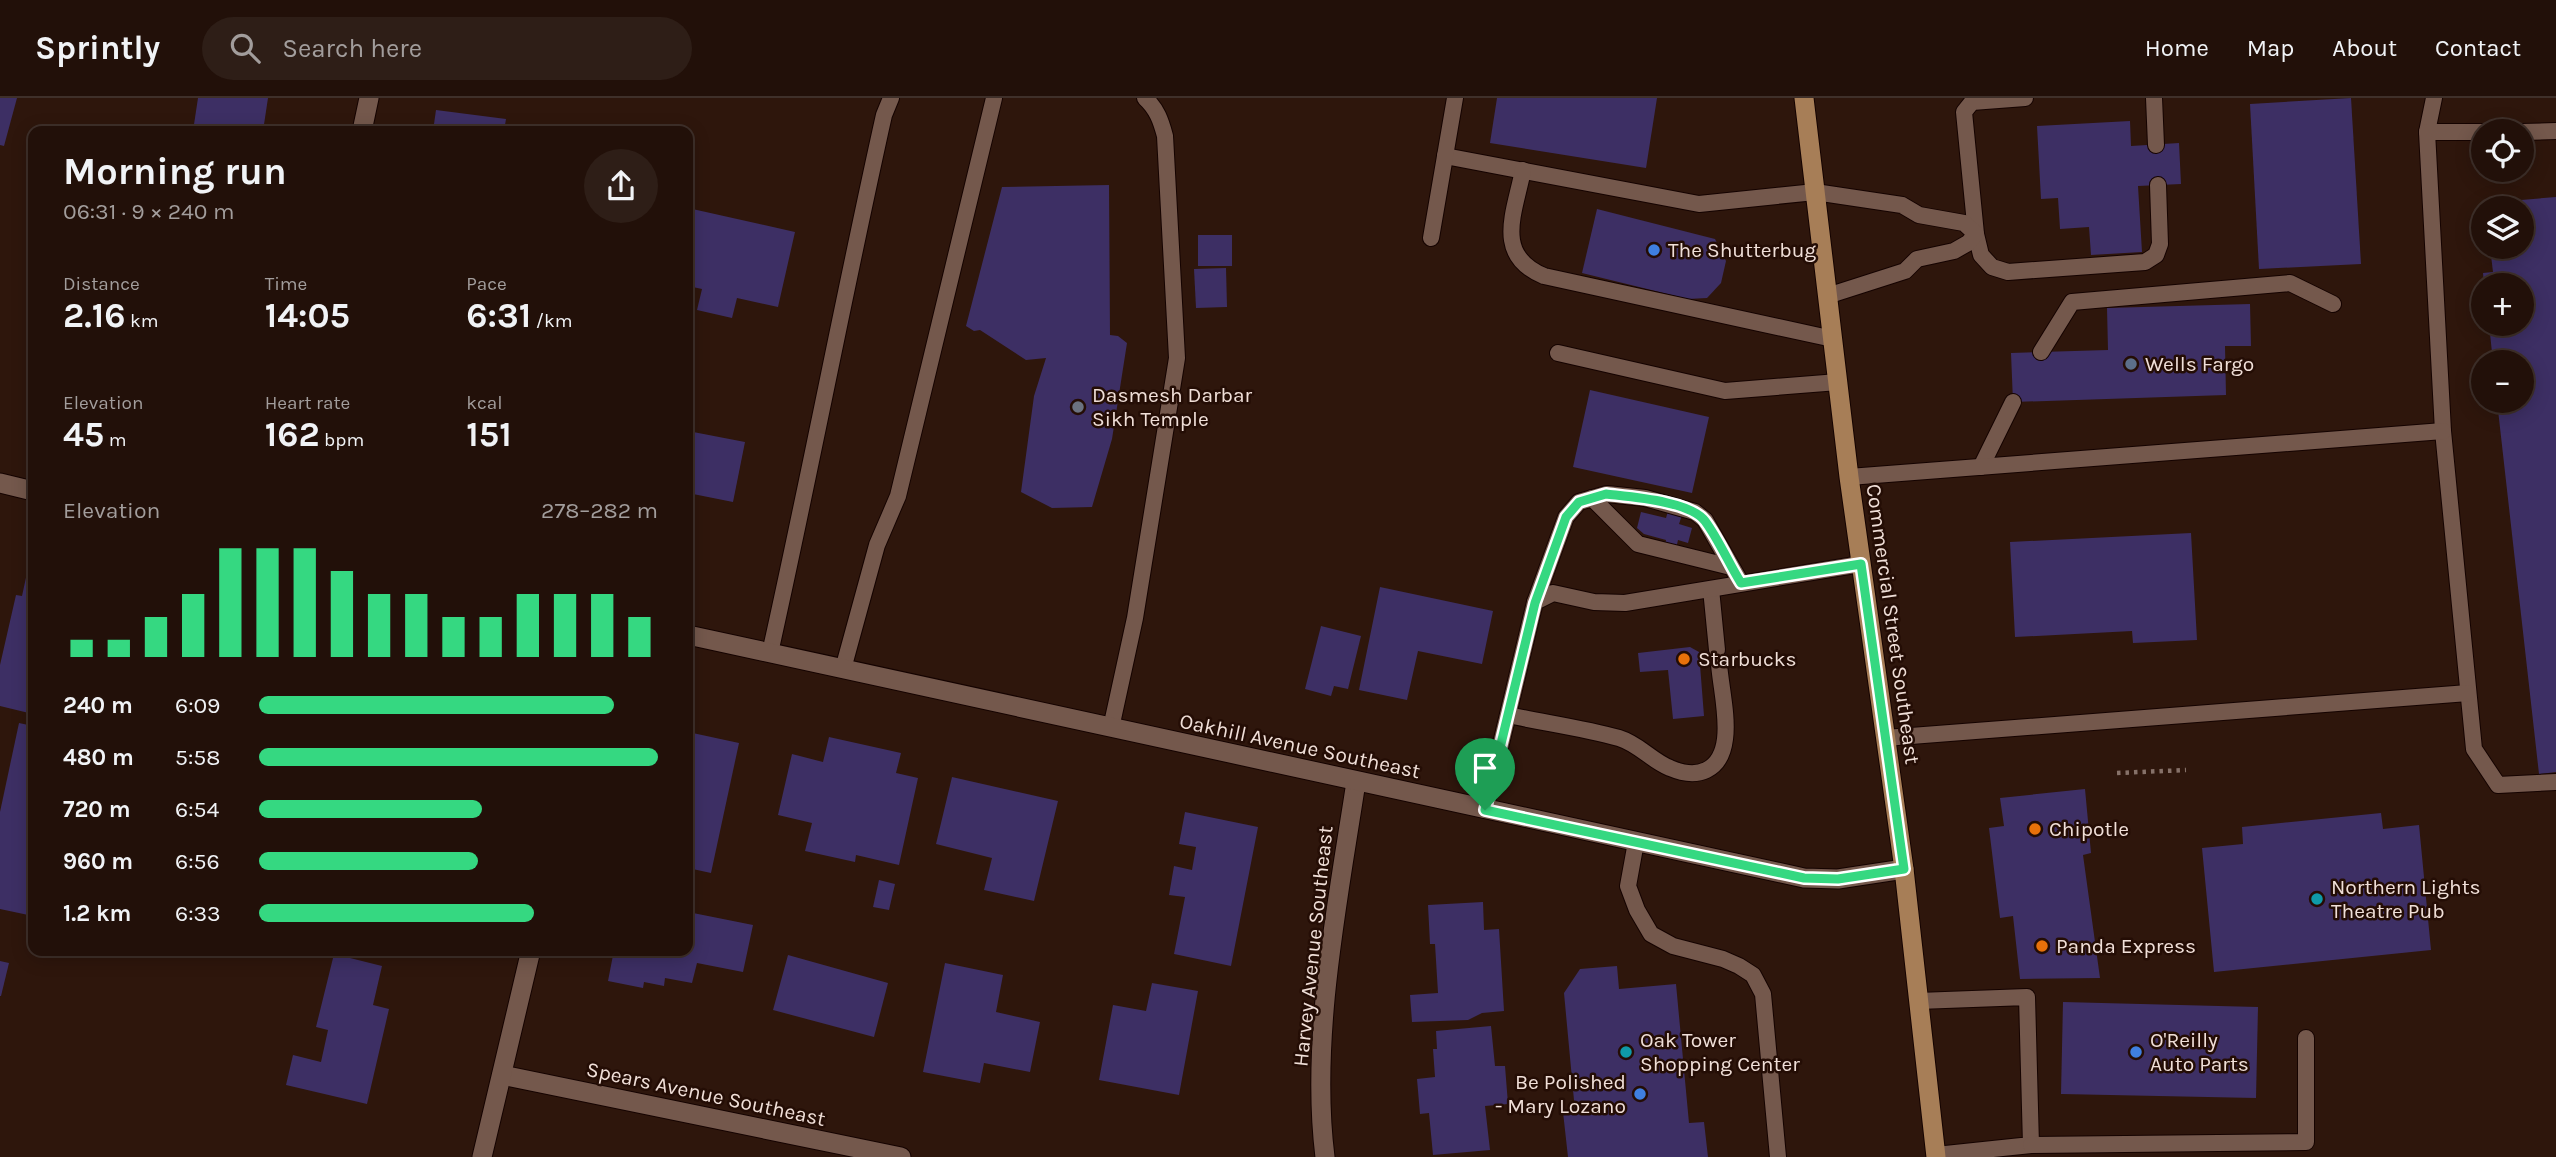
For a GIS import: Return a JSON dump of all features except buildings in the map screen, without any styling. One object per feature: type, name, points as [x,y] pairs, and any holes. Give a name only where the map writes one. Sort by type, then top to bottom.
[{"type":"main road","name":"Commercial Street Southeast","points":[[1804,98],[1849,477],[1904,869],[1936,1156]]},
{"type":"street","points":[[363,126],[369,98]]},
{"type":"street","points":[[0,484],[28,490]]},
{"type":"street","name":"Oakhill Avenue Southeast","points":[[693,636],[1804,878],[1838,879],[1904,869]]},
{"type":"street","name":"Harvey Avenue Southeast","points":[[1325,1157],[1320,1091],[1326,1006],[1334,929],[1356,782]]},
{"type":"street","points":[[482,1157],[530,956]]},
{"type":"street","name":"Spears Avenue Southeast","points":[[502,1075],[901,1157]]},
{"type":"lane","points":[[770,653],[798,530],[847,279],[884,115],[891,98]]},
{"type":"lane","points":[[843,669],[877,545],[898,496],[994,98]]},
{"type":"lane","points":[[1111,728],[1135,618],[1177,358],[1165,136],[1160,118],[1153,105],[1145,98]]},
{"type":"lane","points":[[1431,238],[1455,98]]},
{"type":"lane","points":[[2025,98],[1972,102],[1964,112],[1976,234],[1981,255],[1992,267],[2008,272],[2145,262],[2156,255],[2160,244],[2158,185]]},
{"type":"lane","points":[[2154,98],[2156,145]]},
{"type":"lane","points":[[2434,98],[2427,132],[2443,431],[2474,749],[2498,785],[2556,782]]},
{"type":"lane","points":[[2534,132],[2556,131]]},
{"type":"lane","points":[[2427,132],[2471,132]]},
{"type":"lane","points":[[1445,156],[1699,204],[1815,192],[1902,205],[1919,215],[1964,223],[1976,234]]},
{"type":"lane","points":[[1524,170],[1510,237],[1515,252],[1529,270],[1544,276],[1833,339]]},
{"type":"lane","points":[[1827,296],[1905,271],[1917,260],[1954,251],[1968,243],[1976,234]]},
{"type":"lane","points":[[2041,352],[2072,302],[2290,283],[2333,304]]},
{"type":"lane","points":[[1558,353],[1725,391],[1838,382]]},
{"type":"lane","points":[[1981,467],[2012,402]]},
{"type":"lane","points":[[1849,477],[2443,431]]},
{"type":"lane","points":[[1485,810],[1535,603],[1566,517],[1579,502],[1606,494],[1645,498],[1695,512],[1705,520],[1741,583]]},
{"type":"lane","points":[[1592,498],[1638,544],[1731,567]]},
{"type":"lane","points":[[1535,603],[1553,593],[1594,602],[1625,603],[1861,564]]},
{"type":"lane","points":[[1508,715],[1621,739],[1672,769],[1687,774],[1700,774],[1710,768],[1719,758],[1725,740],[1711,589]]},
{"type":"lane","points":[[1885,738],[2468,693]]},
{"type":"lane","points":[[1636,842],[1628,886],[1637,910],[1651,934],[1673,946],[1739,966],[1753,975],[1763,994],[1778,1157]]},
{"type":"lane","points":[[1919,1001],[2027,997],[2031,1145]]},
{"type":"lane","points":[[1936,1156],[2031,1145],[2306,1142],[2306,1038]]},
{"type":"path","points":[[2117,773],[2186,770]]},
{"type":"place","name":"The Shutterbug","points":[[1654,250]]},
{"type":"place","name":"Wells Fargo","points":[[2131,364]]},
{"type":"place","name":"Dasmesh Darbar Sikh Temple","points":[[1078,407]]},
{"type":"place","name":"Starbucks","points":[[1684,659]]},
{"type":"place","name":"Chipotle","points":[[2035,829]]},
{"type":"place","name":"Northern Lights Theatre Pub","points":[[2317,899]]},
{"type":"place","name":"Panda Express","points":[[2042,946]]},
{"type":"place","name":"Oak Tower Shopping Center","points":[[1626,1052]]},
{"type":"place","name":"O'Reilly Auto Parts","points":[[2136,1052]]},
{"type":"place","name":"Be Polished - Mary Lozano","points":[[1640,1094]]},
{"type":"route","points":[[1606,494],[1645,498],[1695,512],[1705,520],[1741,583],[1861,564],[1904,869],[1838,879],[1804,878],[1485,810],[1535,603],[1566,517],[1579,502],[1606,494]]}]
